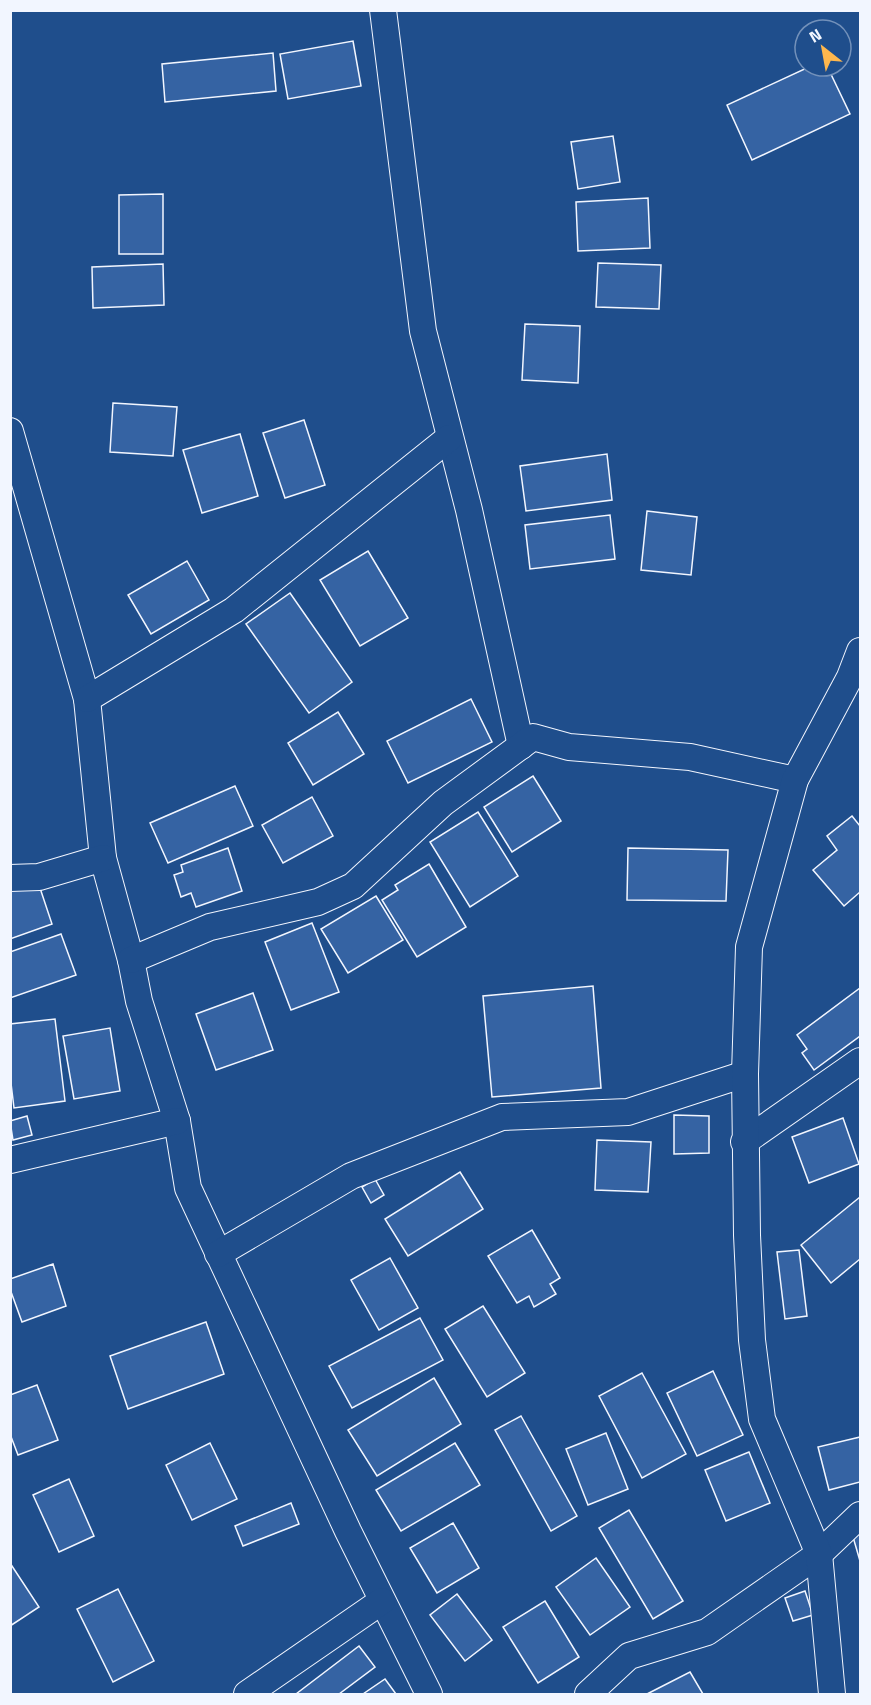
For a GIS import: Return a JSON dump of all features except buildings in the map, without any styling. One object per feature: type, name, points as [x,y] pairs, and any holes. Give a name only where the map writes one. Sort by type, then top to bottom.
[{"type":"street","points":[[383,10],[423,331],[469,510],[521,746]]},
{"type":"street","points":[[10,431],[87,699],[103,858],[131,960],[139,1001],[177,1121],[188,1188],[382,1601],[429,1695]]},
{"type":"street","points":[[87,699],[234,610],[449,438]]},
{"type":"street","points":[[832,1695],[819,1554],[762,1419],[752,1340],[744,1142],[748,948],[795,780],[850,677],[861,651]]},
{"type":"street","points":[[131,960],[210,927],[318,902],[353,886],[443,803],[533,736],[569,747],[690,757],[795,780]]},
{"type":"street","points":[[10,878],[39,877],[103,858]]},
{"type":"street","points":[[744,1142],[861,1061]]},
{"type":"street","points":[[218,1254],[351,1176],[502,1117],[628,1112],[745,1074]]},
{"type":"street","points":[[10,1160],[177,1121]]},
{"type":"street","points":[[588,1695],[628,1656],[707,1632],[819,1554],[861,1515]]},
{"type":"street","points":[[247,1695],[382,1601]]}]
